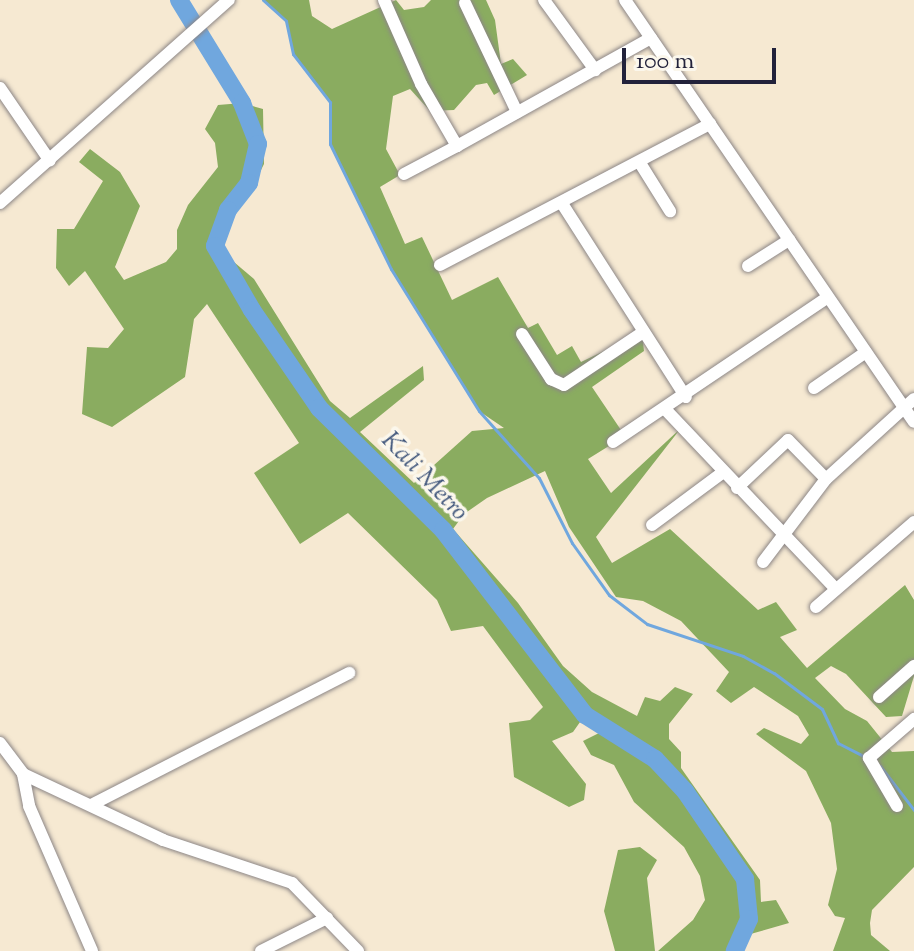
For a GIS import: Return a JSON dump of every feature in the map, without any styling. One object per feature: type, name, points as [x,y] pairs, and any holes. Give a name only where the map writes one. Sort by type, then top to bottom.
[{"type":"street","points":[[0,203],[229,0]]},
{"type":"street","points":[[384,0],[421,84],[457,146]]},
{"type":"street","points":[[544,0],[595,70]]},
{"type":"street","points":[[628,1],[866,352],[909,403],[914,422]]},
{"type":"street","points":[[465,3],[517,112]]},
{"type":"street","points":[[404,174],[651,38]]},
{"type":"street","points":[[0,88],[50,161]]},
{"type":"street","points":[[440,265],[563,205],[710,124]]},
{"type":"street","points":[[640,163],[670,211]]},
{"type":"street","points":[[563,205],[642,333],[686,397]]},
{"type":"street","points":[[748,266],[789,240]]},
{"type":"street","points":[[613,442],[686,397],[828,297]]},
{"type":"street","points":[[522,334],[551,379],[564,385],[642,333]]},
{"type":"street","points":[[814,388],[866,352]]},
{"type":"street","points":[[763,562],[783,530],[826,479],[909,403]]},
{"type":"street","points":[[665,409],[722,473],[783,530],[836,589]]},
{"type":"street","points":[[737,488],[788,440],[826,479]]},
{"type":"street","points":[[652,525],[722,473]]},
{"type":"street","points":[[816,607],[914,522]]},
{"type":"street","points":[[879,697],[914,666]]},
{"type":"street","points":[[93,804],[349,673]]},
{"type":"street","points":[[897,806],[869,758],[914,719]]},
{"type":"street","points":[[0,743],[23,774],[29,806],[92,951]]},
{"type":"street","points":[[23,774],[178,846],[292,883],[358,951]]},
{"type":"street","points":[[261,951],[327,918]]},
{"type":"green space","points":[[263,0],[309,0],[312,16],[332,29],[396,0],[404,10],[424,7],[431,0],[486,0],[495,20],[501,64],[513,59],[527,75],[494,95],[487,83],[476,85],[454,110],[430,111],[410,89],[393,96],[386,149],[400,175],[380,187],[405,244],[422,237],[452,300],[498,277],[528,328],[538,323],[557,355],[572,346],[581,362],[642,333],[644,351],[592,387],[625,436],[588,459],[611,493],[681,428],[596,537],[612,563],[670,529],[758,610],[776,602],[797,630],[780,637],[807,668],[905,585],[914,600],[914,676],[902,716],[886,717],[846,674],[831,666],[815,678],[845,709],[867,721],[892,752],[914,751],[914,867],[872,910],[870,923],[871,935],[890,951],[833,951],[845,918],[835,916],[828,905],[837,869],[831,823],[806,771],[756,734],[764,728],[801,744],[809,735],[798,716],[754,687],[731,703],[716,691],[729,672],[681,621],[643,601],[616,597],[569,527],[545,471],[487,498],[464,514],[453,529],[518,603],[563,666],[592,692],[637,716],[645,697],[660,701],[675,687],[693,694],[669,724],[669,739],[681,752],[681,768],[760,880],[761,902],[776,900],[789,923],[747,935],[736,951],[658,951],[693,920],[705,900],[700,876],[684,847],[634,802],[614,765],[591,755],[583,741],[605,730],[585,715],[573,732],[552,741],[586,784],[584,800],[569,807],[514,777],[509,723],[530,720],[543,707],[483,626],[451,631],[437,600],[348,513],[300,544],[254,473],[299,443],[207,304],[194,319],[185,377],[112,427],[82,414],[87,347],[108,348],[124,329],[85,271],[69,286],[56,268],[57,229],[74,229],[103,181],[79,162],[90,149],[120,172],[140,206],[115,267],[124,280],[166,262],[177,249],[177,230],[188,205],[218,167],[215,143],[205,129],[218,105],[242,103],[263,109],[264,164],[252,188],[228,210],[215,246],[254,279],[330,401],[350,418],[423,366],[424,380],[360,432],[414,483],[472,431],[504,428],[479,411],[391,269],[330,144],[330,102],[293,54],[286,21]]},
{"type":"green space","points":[[640,847],[657,860],[647,878],[655,951],[615,951],[604,911],[618,850]]},
{"type":"waterway","name":"Kali Metro","points":[[179,0],[242,103],[258,144],[249,183],[228,210],[215,246],[252,310],[319,408],[443,530],[585,715],[655,759],[685,791],[745,879],[749,919],[735,951]]},
{"type":"waterway","points":[[263,0],[286,21],[293,54],[330,102],[330,144],[391,269],[479,411],[539,478],[572,543],[609,595],[647,624],[743,656],[774,673],[822,709],[838,743],[866,757]]},
{"type":"waterway","points":[[880,766],[914,810]]}]
